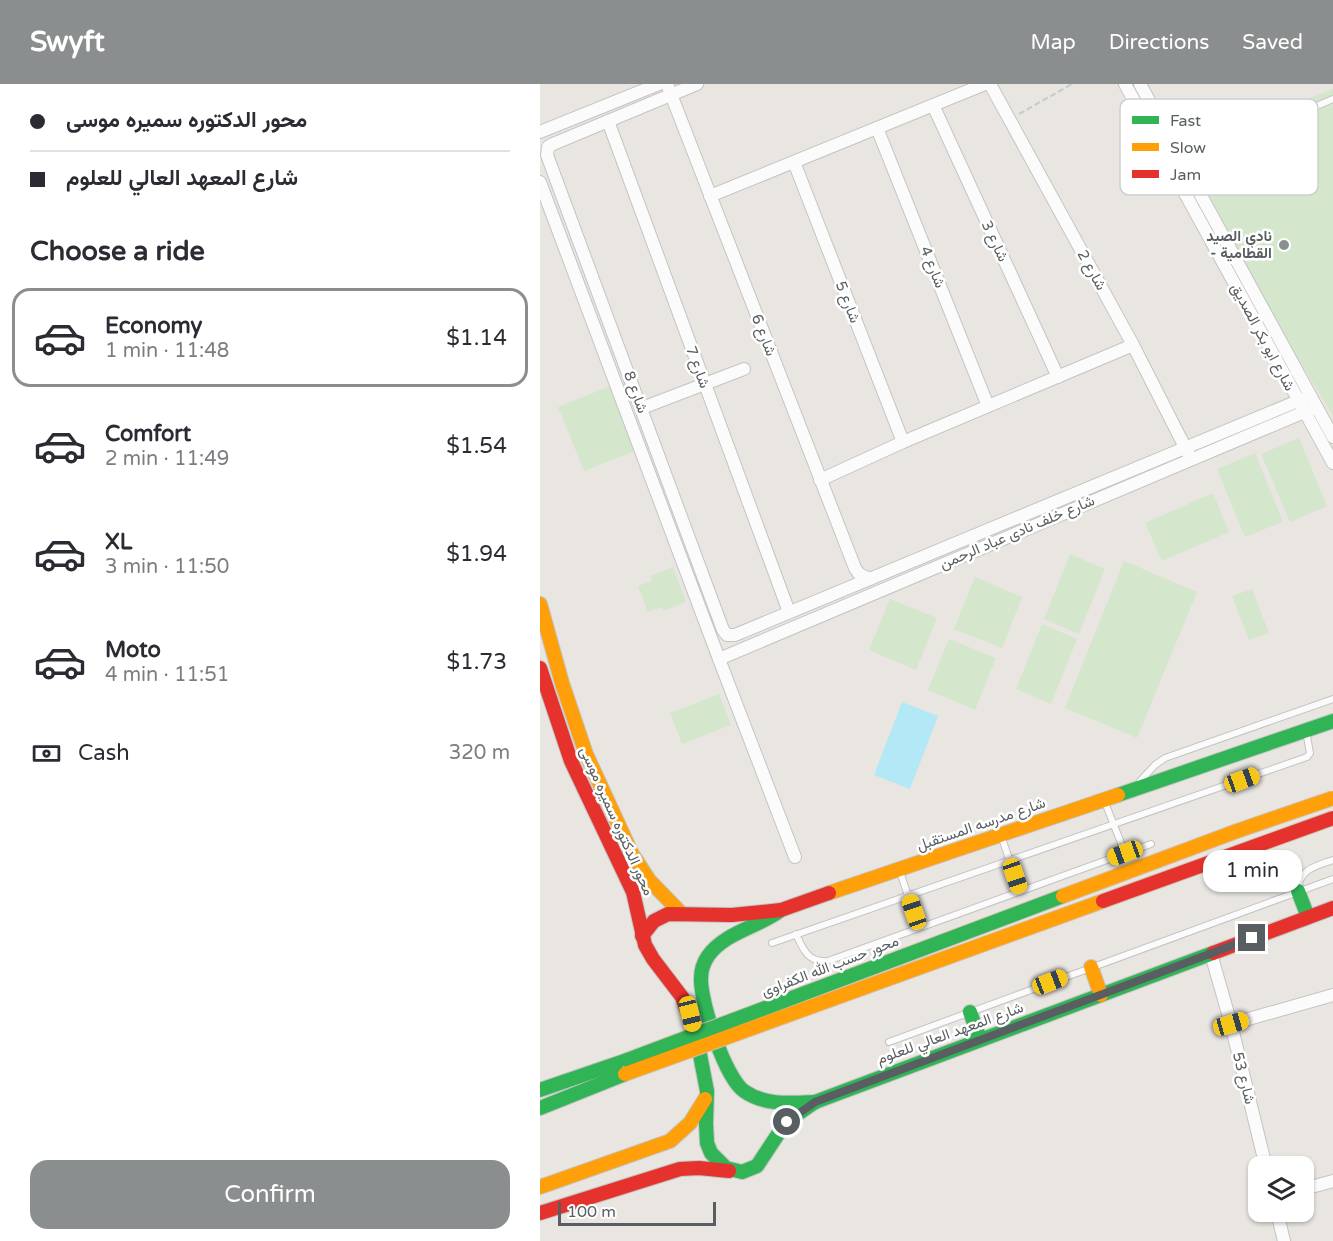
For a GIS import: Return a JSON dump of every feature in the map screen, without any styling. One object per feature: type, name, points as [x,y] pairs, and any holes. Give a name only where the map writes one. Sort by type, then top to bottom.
[{"type":"main road","name":"محور الدكتوره سميره موسى","points":[[540,604],[562,683],[586,754],[632,854],[649,880],[681,913]]},
{"type":"main road","name":"محور الدكتوره سميره موسى","points":[[540,668],[571,761],[633,892],[642,936],[651,956],[678,989],[686,1005],[708,1093],[706,1141],[713,1156],[729,1171]]},
{"type":"main road","name":"شارع مدرسه المستقبل","points":[[642,936],[658,918],[668,914],[732,915],[781,909],[1333,722]]},
{"type":"main road","name":"محور حسب الله الكفراوى","points":[[540,1090],[627,1060],[1238,831],[1333,798]]},
{"type":"main road","name":"محور حسب الله الكفراوى","points":[[540,1108],[625,1074],[1333,818]]},
{"type":"main road","points":[[1298,891],[1308,917]]},
{"type":"main road","name":"شارع المعهد العالي للعلوم","points":[[815,1102],[1333,908]]},
{"type":"main road","points":[[781,909],[769,919],[713,949],[701,973],[702,990],[727,1070],[736,1084],[748,1095],[764,1101],[815,1102]]},
{"type":"main road","points":[[1091,967],[1101,995]]},
{"type":"main road","points":[[970,1012],[980,1039]]},
{"type":"main road","points":[[688,1140],[708,1093]]},
{"type":"main road","points":[[540,1213],[680,1169],[748,1170],[760,1164],[782,1127],[815,1102]]},
{"type":"main road","points":[[688,1140],[699,1157],[699,1168]]},
{"type":"main road","points":[[540,1187],[670,1141],[688,1140]]},
{"type":"street","points":[[540,132],[659,84]]},
{"type":"street","points":[[608,121],[669,89],[697,84]]},
{"type":"street","points":[[710,196],[985,84]]},
{"type":"street","name":"شارع 2","points":[[990,84],[1133,345],[1188,454]]},
{"type":"street","name":"شارع ابو بكر الصديق","points":[[1125,84],[1135,99]]},
{"type":"street","name":"شارع ابو بكر الصديق","points":[[1140,84],[1147,99]]},
{"type":"street","name":"شارع 6","points":[[669,89],[856,570],[866,581]]},
{"type":"street","name":"شارع 3","points":[[933,105],[1058,376]]},
{"type":"street","name":"شارع 8","points":[[608,121],[553,144],[548,147],[547,155],[723,630],[728,635],[735,635]]},
{"type":"street","name":"شارع 7","points":[[608,121],[789,612]]},
{"type":"street","name":"شارع 4","points":[[877,128],[988,406]]},
{"type":"street","name":"شارع 5","points":[[794,162],[903,442]]},
{"type":"street","points":[[540,182],[795,857]]},
{"type":"street","name":"شارع ابو بكر الصديق","points":[[1193,195],[1301,407],[1333,463]]},
{"type":"street","name":"شارع ابو بكر الصديق","points":[[1194,195],[1333,437]]},
{"type":"street","points":[[820,480],[903,442],[1133,345]]},
{"type":"street","points":[[642,408],[744,369]]},
{"type":"street","name":"شارع خلف نادى عباد الرحمن","points":[[735,635],[1313,402]]},
{"type":"street","name":"شارع خلف نادى عباد الرحمن","points":[[719,659],[1188,454]]},
{"type":"street","points":[[866,581],[867,596]]},
{"type":"street","name":"شارع 53","points":[[1211,954],[1231,1024],[1263,1156]]},
{"type":"street","points":[[1231,1024],[1333,994]]},
{"type":"street","points":[[1314,1186],[1333,1181]]},
{"type":"street","points":[[1279,1222],[1284,1241]]},
{"type":"lane","points":[[1318,105],[1333,99]]},
{"type":"lane","points":[[1133,790],[1155,765],[1165,758],[1333,699]]},
{"type":"lane","points":[[772,943],[1308,757],[1310,753],[1306,731]]},
{"type":"lane","points":[[1104,800],[1125,853]]},
{"type":"lane","points":[[1000,834],[1020,891]]},
{"type":"lane","points":[[796,934],[808,956],[820,962],[828,961],[1151,843]]},
{"type":"lane","points":[[1298,891],[1299,880],[1305,872],[1333,860]]},
{"type":"lane","points":[[899,869],[919,928]]},
{"type":"lane","points":[[889,1042],[1333,879]]},
{"type":"path","points":[[1009,120],[1072,84]]},
{"type":"green space","name":"نادي الصيد - القطامية","points":[[1333,89],[1333,416],[1298,358],[1296,359],[1209,195],[1318,195],[1318,99],[1308,99]]},
{"type":"green space","points":[[613,385],[639,449],[584,471],[558,407]]},
{"type":"green space","points":[[1299,438],[1327,506],[1290,522],[1261,454]]},
{"type":"green space","points":[[1255,453],[1283,522],[1245,537],[1217,469]]},
{"type":"green space","points":[[1213,493],[1229,532],[1162,561],[1145,523]]},
{"type":"green space","points":[[1070,554],[1105,569],[1079,634],[1044,619]]},
{"type":"green space","points":[[1124,561],[1197,592],[1137,738],[1065,708]]},
{"type":"green space","points":[[673,567],[686,602],[664,611],[662,607],[648,612],[638,586],[652,581],[651,576]]},
{"type":"green space","points":[[975,577],[1022,597],[1002,648],[954,629]]},
{"type":"green space","points":[[1252,589],[1269,633],[1249,640],[1232,596]]},
{"type":"green space","points":[[890,599],[937,618],[916,670],[869,650]]},
{"type":"green space","points":[[1042,624],[1077,639],[1051,704],[1016,689]]},
{"type":"green space","points":[[949,639],[996,658],[975,710],[928,690]]},
{"type":"green space","points":[[719,694],[731,725],[682,744],[670,713]]},
{"type":"water","points":[[902,702],[938,716],[910,789],[874,775]]},
{"type":"traffic: fast","points":[[1118,795],[1333,721]]},
{"type":"traffic: fast","points":[[1298,891],[1308,917]]},
{"type":"traffic: fast","points":[[627,1060],[1063,896]]},
{"type":"traffic: fast","points":[[781,910],[733,935],[715,948],[703,966],[702,989],[709,1020],[722,1056],[729,1071],[744,1091],[769,1101],[815,1102]]},
{"type":"traffic: fast","points":[[815,1102],[1213,953]]},
{"type":"traffic: fast","points":[[970,1012],[980,1039]]},
{"type":"traffic: fast","points":[[696,1034],[707,1091],[707,1143],[711,1153],[726,1168],[742,1172],[757,1166],[786,1122],[815,1102]]},
{"type":"traffic: fast","points":[[540,1090],[627,1060]]},
{"type":"traffic: fast","points":[[540,1108],[625,1074]]},
{"type":"traffic: slow","points":[[540,604],[562,683],[586,754],[632,854],[649,880],[681,913]]},
{"type":"traffic: slow","points":[[829,893],[1118,795]]},
{"type":"traffic: slow","points":[[1063,896],[1333,798]]},
{"type":"traffic: slow","points":[[625,1074],[1103,901]]},
{"type":"traffic: slow","points":[[1091,967],[1101,995]]},
{"type":"traffic: slow","points":[[540,1187],[670,1141],[690,1123],[705,1099]]},
{"type":"traffic: jam","points":[[540,668],[571,761],[633,892],[645,945],[682,997],[696,1034]]},
{"type":"traffic: jam","points":[[1103,901],[1333,818]]},
{"type":"traffic: jam","points":[[642,936],[654,921],[668,914],[732,915],[781,910],[829,893]]},
{"type":"traffic: jam","points":[[1213,953],[1333,908]]},
{"type":"traffic: jam","points":[[540,1213],[680,1169],[729,1171]]},
{"type":"place","name":"نادي الصيد - القطامية","points":[[1284,245]]},
{"type":"route","points":[[787,1122],[815,1102],[1252,938]]}]
